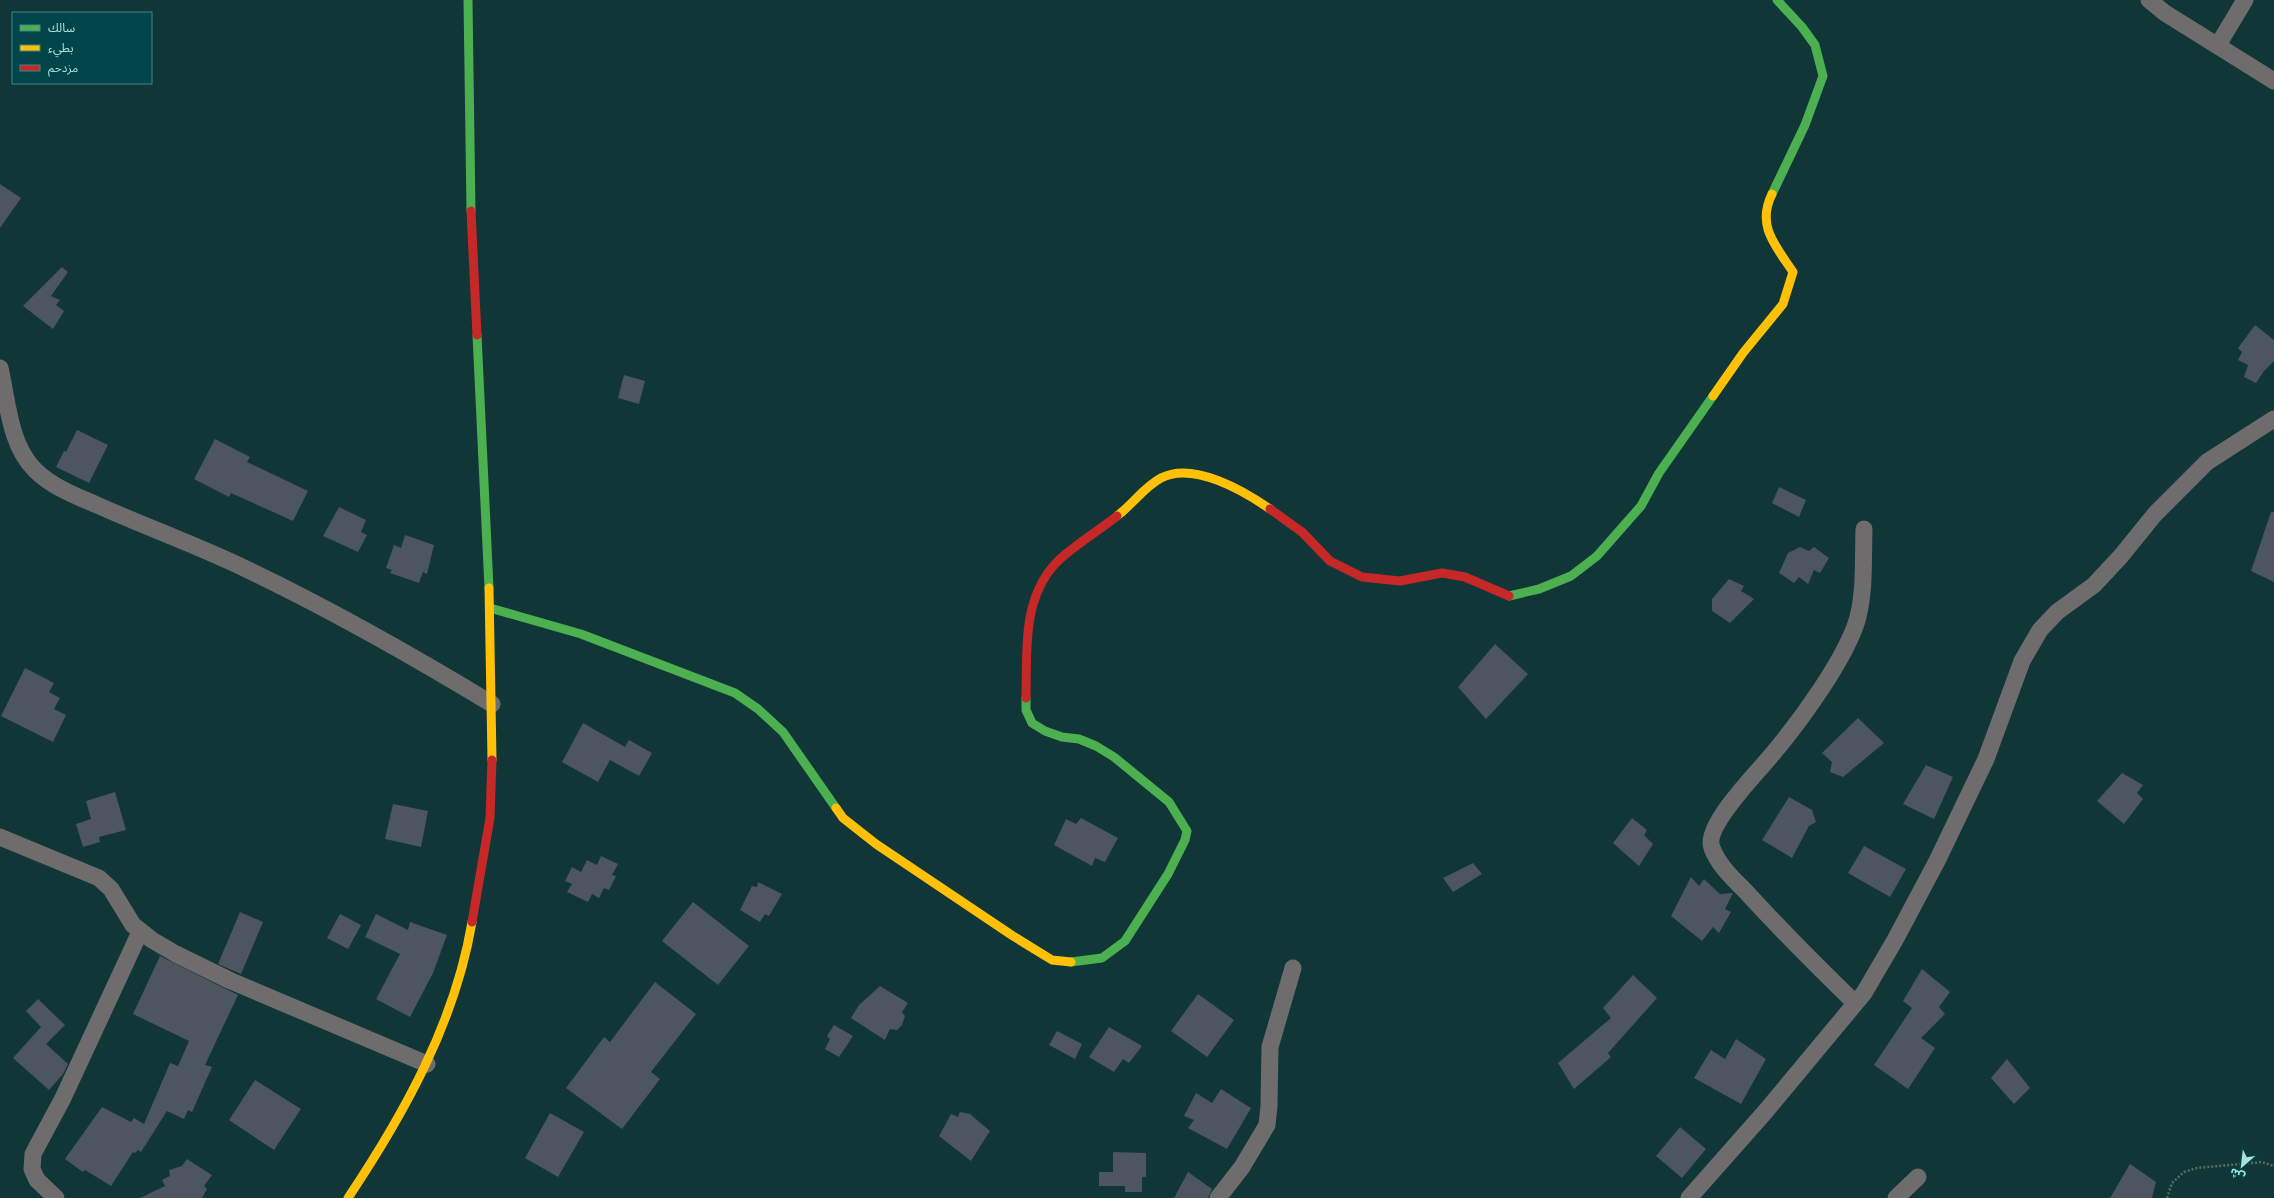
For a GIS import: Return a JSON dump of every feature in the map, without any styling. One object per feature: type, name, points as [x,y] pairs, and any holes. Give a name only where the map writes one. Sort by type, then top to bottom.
[{"type":"street","points":[[348,1198],[388,1137],[427,1064],[460,974],[469,940],[479,891],[490,818],[492,704],[490,608],[470,179],[468,0]]},
{"type":"street","points":[[490,608],[581,634],[735,693],[758,709],[783,732],[844,818],[876,844],[1013,936],[1052,960],[1076,963],[1102,958],[1125,941],[1168,874],[1185,840],[1187,831],[1169,802],[1114,757],[1079,739],[1062,737],[1045,731],[1032,723],[1026,710],[1027,629],[1036,592],[1056,563],[1124,511],[1143,491],[1162,477],[1184,472],[1212,479],[1248,494],[1302,532],[1330,561],[1362,577],[1400,581],[1442,573],[1465,577],[1509,596],[1539,589],[1571,576],[1597,556],[1640,506],[1659,473],[1743,353],[1783,304],[1790,286],[1793,272],[1769,235],[1765,217],[1768,200],[1806,125],[1823,76],[1815,45],[1802,27],[1777,0]]},
{"type":"street","points":[[2149,0],[2165,13],[2274,81]]},
{"type":"street","points":[[2218,45],[2245,0]]},
{"type":"street","points":[[0,368],[17,444],[31,465],[50,481],[122,517],[243,568],[333,612],[416,658],[492,704]]},
{"type":"street","points":[[1688,1198],[1765,1112],[1864,992],[1895,940],[1937,861],[1986,759],[2022,661],[2040,630],[2057,612],[2094,585],[2121,556],[2155,514],[2206,462],[2274,419]]},
{"type":"street","points":[[1855,1003],[1787,936],[1718,862],[1711,847],[1711,832],[1726,810],[1786,739],[1846,646],[1858,616],[1862,584],[1864,529]]},
{"type":"street","points":[[0,837],[99,878],[111,889],[128,918],[140,932],[176,954],[230,981],[427,1064]]},
{"type":"street","points":[[56,1198],[37,1180],[32,1169],[33,1154],[64,1098],[140,932]]},
{"type":"street","points":[[1218,1198],[1242,1167],[1266,1125],[1269,1106],[1270,1048],[1293,968]]},
{"type":"street","points":[[1896,1198],[1918,1177]]},
{"type":"path","points":[[2167,1198],[2172,1183],[2184,1172],[2197,1168],[2262,1162],[2274,1166]]},
{"type":"building","points":[[0,184],[21,198],[0,228]]},
{"type":"building","points":[[62,267],[68,272],[51,296],[60,300],[56,305],[64,311],[53,329],[23,306]]},
{"type":"building","points":[[2255,325],[2274,340],[2274,361],[2264,371],[2256,383],[2244,377],[2248,365],[2238,360],[2242,352],[2238,348]]},
{"type":"building","points":[[624,375],[645,381],[639,404],[618,398]]},
{"type":"building","points":[[77,430],[108,445],[89,483],[56,467],[64,451],[66,452]]},
{"type":"building","points":[[215,439],[250,457],[247,462],[308,491],[293,521],[231,493],[229,497],[194,479]]},
{"type":"building","points":[[1779,487],[1806,500],[1799,517],[1772,503]]},
{"type":"building","points":[[339,507],[366,520],[361,532],[367,535],[358,552],[323,536]]},
{"type":"building","points":[[2271,512],[2274,512],[2274,582],[2251,571]]},
{"type":"building","points":[[405,535],[434,545],[427,574],[423,572],[419,583],[390,573],[392,570],[386,568],[394,545],[401,548]]},
{"type":"building","points":[[1800,547],[1809,551],[1814,547],[1829,558],[1820,573],[1814,570],[1808,584],[1799,577],[1794,583],[1779,573],[1788,553]]},
{"type":"building","points":[[1729,579],[1744,586],[1741,591],[1754,599],[1730,623],[1712,611],[1712,599]]},
{"type":"building","points":[[1495,644],[1528,674],[1486,719],[1458,687]]},
{"type":"building","points":[[25,668],[54,683],[49,692],[60,698],[54,709],[66,715],[53,742],[1,716]]},
{"type":"building","points":[[1858,718],[1884,743],[1843,777],[1830,772],[1832,762],[1822,753]]},
{"type":"building","points":[[583,723],[625,747],[629,740],[652,753],[639,776],[610,760],[598,782],[562,762]]},
{"type":"building","points":[[1926,765],[1953,777],[1934,819],[1903,804]]},
{"type":"building","points":[[2122,773],[2143,785],[2137,793],[2143,799],[2124,824],[2097,801]]},
{"type":"building","points":[[115,792],[126,830],[99,837],[100,842],[83,847],[76,824],[91,819],[86,801]]},
{"type":"building","points":[[1789,797],[1812,810],[1816,822],[1809,826],[1792,858],[1762,840]]},
{"type":"building","points":[[393,804],[428,811],[421,847],[385,839]]},
{"type":"building","points":[[1081,818],[1118,838],[1105,862],[1095,858],[1092,866],[1054,845],[1066,819],[1076,824]]},
{"type":"building","points":[[1632,818],[1647,830],[1644,835],[1653,844],[1639,866],[1613,843]]},
{"type":"building","points":[[1864,846],[1906,869],[1890,897],[1848,873]]},
{"type":"building","points":[[601,856],[618,864],[612,875],[616,876],[609,890],[604,888],[599,898],[592,894],[588,902],[567,892],[572,884],[565,881],[572,867],[581,872],[587,860],[597,865]]},
{"type":"building","points":[[1473,863],[1482,874],[1453,892],[1443,878]]},
{"type":"building","points":[[1691,877],[1699,886],[1704,879],[1720,894],[1733,893],[1725,909],[1731,912],[1719,933],[1713,927],[1702,941],[1671,916]]},
{"type":"building","points":[[758,882],[782,894],[769,916],[765,914],[760,922],[740,910],[752,886],[757,887]]},
{"type":"building","points":[[693,902],[749,946],[718,985],[662,941]]},
{"type":"building","points":[[240,912],[263,922],[241,974],[218,964]]},
{"type":"building","points":[[340,914],[361,925],[348,949],[327,938]]},
{"type":"building","points":[[376,914],[408,930],[410,922],[447,935],[433,973],[410,1017],[376,999],[400,954],[365,937]]},
{"type":"building","points":[[160,956],[238,995],[205,1065],[212,1067],[192,1112],[188,1110],[184,1119],[167,1111],[141,1152],[138,1150],[135,1153],[133,1152],[111,1186],[85,1170],[83,1172],[65,1159],[102,1107],[131,1122],[134,1118],[144,1124],[170,1063],[178,1066],[189,1041],[133,1014]]},
{"type":"building","points":[[1922,969],[1950,992],[1939,1007],[1945,1014],[1921,1038],[1935,1048],[1908,1089],[1874,1065],[1912,1008],[1903,1001]]},
{"type":"building","points":[[1633,975],[1657,998],[1608,1053],[1611,1057],[1574,1089],[1558,1063],[1611,1018],[1603,1008]]},
{"type":"building","points":[[655,982],[696,1014],[651,1072],[660,1079],[622,1129],[566,1088],[604,1037],[610,1042]]},
{"type":"building","points":[[880,986],[908,1003],[902,1012],[905,1016],[902,1025],[897,1030],[890,1029],[885,1040],[851,1018],[859,1005]]},
{"type":"building","points":[[1198,994],[1234,1020],[1207,1057],[1171,1031]]},
{"type":"building","points":[[38,999],[65,1025],[46,1044],[68,1064],[63,1074],[49,1090],[13,1058],[41,1027],[26,1011]]},
{"type":"building","points":[[834,1025],[853,1036],[839,1057],[825,1049],[830,1039],[827,1036]]},
{"type":"building","points":[[1109,1027],[1142,1046],[1129,1063],[1123,1059],[1114,1072],[1089,1057]]},
{"type":"building","points":[[1057,1031],[1082,1044],[1075,1059],[1049,1045]]},
{"type":"building","points":[[1736,1039],[1766,1059],[1741,1104],[1694,1078],[1711,1050],[1725,1059]]},
{"type":"building","points":[[2007,1059],[2030,1088],[2014,1104],[1991,1078]]},
{"type":"building","points":[[255,1080],[301,1109],[274,1150],[229,1120]]},
{"type":"building","points":[[1221,1089],[1251,1108],[1227,1149],[1188,1128],[1194,1120],[1184,1116],[1196,1093],[1212,1103]]},
{"type":"building","points":[[960,1112],[970,1114],[990,1131],[971,1161],[939,1136],[951,1114],[958,1117]]},
{"type":"building","points":[[550,1113],[584,1132],[558,1177],[525,1158]]},
{"type":"building","points":[[1680,1127],[1706,1149],[1682,1178],[1656,1156]]},
{"type":"building","points":[[1113,1152],[1146,1153],[1146,1177],[1142,1177],[1142,1192],[1125,1192],[1125,1186],[1099,1186],[1099,1172],[1113,1172]]},
{"type":"building","points":[[187,1159],[212,1175],[204,1186],[207,1189],[202,1198],[140,1198],[165,1186],[162,1180],[170,1176],[169,1170],[182,1166]]},
{"type":"building","points":[[2130,1164],[2156,1182],[2152,1198],[2110,1198]]},
{"type":"building","points":[[1188,1172],[1212,1189],[1208,1198],[1174,1198]]},
{"type":"traffic: fast","points":[[468,0],[471,211]]},
{"type":"traffic: fast","points":[[1772,194],[1805,125],[1823,76],[1815,45],[1802,27],[1777,0]]},
{"type":"traffic: fast","points":[[477,335],[489,588]]},
{"type":"traffic: fast","points":[[1509,596],[1539,589],[1571,576],[1597,556],[1641,506],[1659,473],[1713,396]]},
{"type":"traffic: fast","points":[[490,608],[581,634],[735,693],[758,709],[783,732],[836,808]]},
{"type":"traffic: fast","points":[[1026,698],[1026,710],[1032,723],[1045,731],[1062,737],[1079,739],[1096,746],[1114,757],[1169,802],[1187,831],[1185,840],[1168,874],[1125,941],[1102,958],[1071,962]]},
{"type":"traffic: slow","points":[[1713,396],[1743,353],[1783,304],[1793,272],[1775,244],[1767,226],[1766,216],[1772,194]]},
{"type":"traffic: slow","points":[[1117,516],[1144,491],[1161,478],[1174,474],[1188,473],[1218,480],[1246,494],[1270,509]]},
{"type":"traffic: slow","points":[[489,588],[492,760]]},
{"type":"traffic: slow","points":[[836,808],[843,818],[876,844],[1013,936],[1052,960],[1071,962]]},
{"type":"traffic: slow","points":[[348,1198],[389,1134],[425,1066],[440,1032],[453,996],[464,959],[472,922]]},
{"type":"traffic: jam","points":[[471,211],[477,335]]},
{"type":"traffic: jam","points":[[1270,509],[1302,532],[1330,561],[1362,577],[1400,581],[1442,573],[1465,577],[1509,596]]},
{"type":"traffic: jam","points":[[1026,698],[1027,644],[1032,609],[1037,593],[1045,577],[1062,557],[1117,516]]},
{"type":"traffic: jam","points":[[472,922],[490,818],[492,760]]}]
